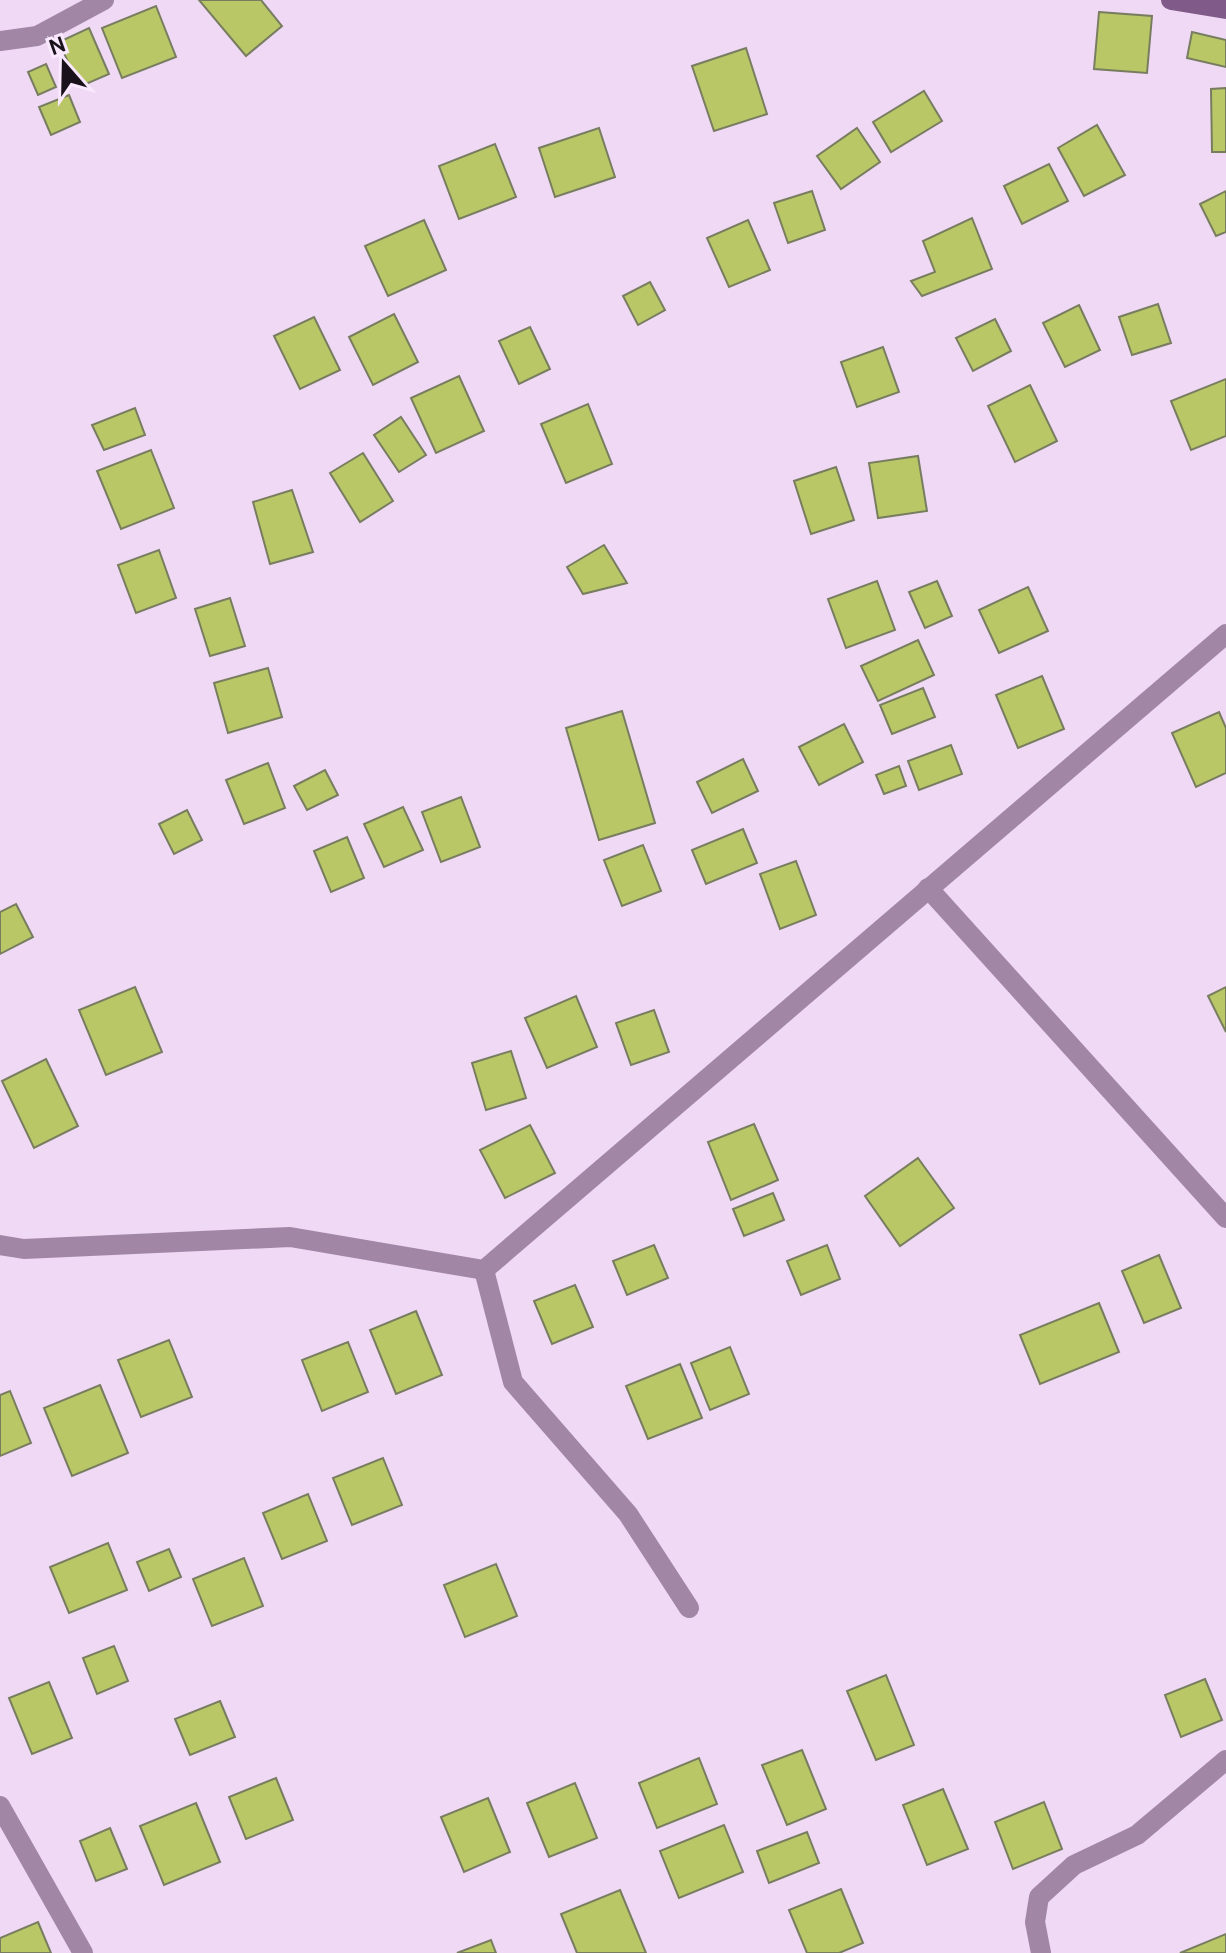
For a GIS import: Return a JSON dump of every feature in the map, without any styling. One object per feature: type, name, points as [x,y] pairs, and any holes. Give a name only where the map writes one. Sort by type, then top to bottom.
[{"type":"main road","points":[[1171,0],[1226,9]]},
{"type":"street","points":[[0,41],[37,36],[104,0]]},
{"type":"street","points":[[484,1270],[1226,634]]},
{"type":"street","points":[[928,888],[1226,1218]]},
{"type":"street","points":[[0,1245],[24,1249],[290,1237],[484,1270]]},
{"type":"street","points":[[484,1270],[513,1382],[628,1514],[689,1608]]},
{"type":"street","points":[[1041,1953],[1035,1922],[1039,1897],[1074,1865],[1137,1835],[1226,1760]]},
{"type":"street","points":[[0,1806],[83,1953]]},
{"type":"building","points":[[199,0],[261,0],[282,26],[246,56]]},
{"type":"building","points":[[156,6],[176,57],[122,78],[102,28]]},
{"type":"building","points":[[1099,12],[1152,16],[1147,73],[1094,69]]},
{"type":"building","points":[[89,28],[109,74],[79,87],[59,42]]},
{"type":"building","points":[[1192,32],[1226,40],[1226,67],[1187,58]]},
{"type":"building","points":[[746,48],[767,114],[714,131],[692,66]]},
{"type":"building","points":[[46,64],[56,87],[38,95],[28,72]]},
{"type":"building","points":[[1226,88],[1226,152],[1212,152],[1211,89]]},
{"type":"building","points":[[924,91],[942,121],[891,152],[873,122]]},
{"type":"building","points":[[69,95],[80,122],[51,135],[39,107]]},
{"type":"building","points":[[1097,125],[1125,175],[1084,196],[1058,148]]},
{"type":"building","points":[[599,128],[615,177],[555,197],[539,148]]},
{"type":"building","points":[[857,128],[880,162],[841,189],[817,156]]},
{"type":"building","points":[[495,144],[516,197],[459,219],[439,166]]},
{"type":"building","points":[[1049,164],[1068,201],[1022,224],[1004,186]]},
{"type":"building","points":[[812,191],[825,230],[788,243],[774,203]]},
{"type":"building","points":[[1226,191],[1226,232],[1216,236],[1200,204]]},
{"type":"building","points":[[972,218],[992,269],[922,296],[911,281],[935,272],[923,241]]},
{"type":"building","points":[[424,220],[446,270],[388,296],[365,246]]},
{"type":"building","points":[[748,220],[770,270],[729,287],[707,238]]},
{"type":"building","points":[[650,282],[665,310],[638,325],[623,296]]},
{"type":"building","points":[[1158,304],[1171,343],[1132,355],[1119,317]]},
{"type":"building","points":[[1079,305],[1100,350],[1065,367],[1043,323]]},
{"type":"building","points":[[394,314],[418,362],[373,385],[349,337]]},
{"type":"building","points":[[314,317],[340,370],[300,389],[274,336]]},
{"type":"building","points":[[995,319],[1011,351],[973,371],[956,338]]},
{"type":"building","points":[[530,327],[550,369],[519,384],[499,341]]},
{"type":"building","points":[[883,347],[899,392],[857,407],[841,362]]},
{"type":"building","points":[[459,376],[484,431],[436,453],[411,398]]},
{"type":"building","points":[[1226,379],[1226,436],[1191,450],[1171,401]]},
{"type":"building","points":[[1030,385],[1057,441],[1015,462],[988,406]]},
{"type":"building","points":[[588,404],[612,464],[566,483],[541,424]]},
{"type":"building","points":[[135,408],[145,435],[104,450],[92,425]]},
{"type":"building","points":[[401,417],[426,455],[399,472],[374,435]]},
{"type":"building","points":[[151,450],[174,508],[121,529],[97,471]]},
{"type":"building","points":[[363,453],[393,501],[360,522],[330,473]]},
{"type":"building","points":[[918,456],[927,511],[878,518],[869,463]]},
{"type":"building","points":[[836,467],[854,520],[811,534],[794,481]]},
{"type":"building","points":[[292,490],[313,552],[270,564],[253,502]]},
{"type":"building","points":[[604,545],[627,583],[583,594],[567,567]]},
{"type":"building","points":[[159,550],[176,598],[136,613],[118,565]]},
{"type":"building","points":[[877,581],[895,630],[846,648],[828,599]]},
{"type":"building","points":[[937,581],[952,616],[925,628],[909,592]]},
{"type":"building","points":[[1028,587],[1048,631],[999,653],[979,610]]},
{"type":"building","points":[[230,598],[245,646],[210,656],[195,609]]},
{"type":"building","points":[[918,640],[934,675],[878,701],[861,666]]},
{"type":"building","points":[[268,668],[282,717],[228,733],[214,683]]},
{"type":"building","points":[[1042,676],[1064,729],[1018,748],[996,695]]},
{"type":"building","points":[[923,688],[935,717],[892,734],[880,705]]},
{"type":"building","points":[[622,711],[655,823],[599,840],[566,728]]},
{"type":"building","points":[[1219,712],[1226,728],[1226,773],[1196,787],[1172,733]]},
{"type":"building","points":[[844,724],[863,762],[819,785],[799,747]]},
{"type":"building","points":[[951,745],[962,774],[919,790],[908,761]]},
{"type":"building","points":[[743,759],[758,791],[712,813],[697,782]]},
{"type":"building","points":[[268,763],[285,808],[244,824],[226,780]]},
{"type":"building","points":[[899,766],[906,786],[884,794],[876,775]]},
{"type":"building","points":[[325,770],[338,795],[307,810],[294,786]]},
{"type":"building","points":[[461,797],[480,847],[441,862],[422,812]]},
{"type":"building","points":[[403,807],[423,850],[384,867],[364,824]]},
{"type":"building","points":[[187,810],[202,840],[174,854],[159,824]]},
{"type":"building","points":[[743,829],[757,863],[706,884],[692,850]]},
{"type":"building","points":[[347,837],[364,878],[331,892],[314,851]]},
{"type":"building","points":[[643,845],[661,891],[622,906],[604,860]]},
{"type":"building","points":[[796,861],[816,915],[780,929],[760,874]]},
{"type":"building","points":[[16,904],[33,937],[0,954],[0,912]]},
{"type":"building","points":[[135,987],[162,1052],[106,1075],[79,1010]]},
{"type":"building","points":[[1226,987],[1226,1032],[1208,996]]},
{"type":"building","points":[[576,996],[597,1047],[547,1068],[525,1018]]},
{"type":"building","points":[[654,1010],[669,1052],[631,1065],[616,1023]]},
{"type":"building","points":[[511,1051],[526,1098],[486,1110],[472,1063]]},
{"type":"building","points":[[46,1059],[78,1126],[34,1148],[2,1081]]},
{"type":"building","points":[[754,1124],[778,1180],[731,1200],[708,1142]]},
{"type":"building","points":[[530,1125],[555,1173],[505,1198],[480,1150]]},
{"type":"building","points":[[918,1158],[954,1208],[900,1246],[865,1196]]},
{"type":"building","points":[[773,1193],[784,1220],[744,1236],[733,1209]]},
{"type":"building","points":[[654,1245],[668,1278],[627,1295],[613,1261]]},
{"type":"building","points":[[827,1245],[840,1279],[801,1295],[787,1261]]},
{"type":"building","points":[[1159,1255],[1181,1308],[1144,1323],[1122,1271]]},
{"type":"building","points":[[575,1285],[593,1327],[552,1344],[534,1301]]},
{"type":"building","points":[[1099,1303],[1119,1352],[1040,1384],[1020,1335]]},
{"type":"building","points":[[416,1311],[442,1375],[396,1394],[370,1330]]},
{"type":"building","points":[[169,1340],[192,1397],[141,1417],[118,1360]]},
{"type":"building","points":[[348,1342],[368,1392],[322,1411],[302,1360]]},
{"type":"building","points":[[730,1347],[749,1394],[710,1410],[691,1363]]},
{"type":"building","points":[[680,1364],[702,1418],[648,1439],[626,1386]]},
{"type":"building","points":[[100,1385],[128,1453],[72,1476],[44,1408]]},
{"type":"building","points":[[10,1391],[31,1443],[0,1456],[0,1395]]},
{"type":"building","points":[[383,1458],[402,1505],[352,1525],[333,1478]]},
{"type":"building","points":[[308,1494],[327,1541],[282,1559],[263,1513]]},
{"type":"building","points":[[108,1543],[127,1590],[69,1613],[50,1567]]},
{"type":"building","points":[[169,1549],[181,1577],[149,1591],[137,1562]]},
{"type":"building","points":[[244,1558],[263,1606],[212,1626],[193,1579]]},
{"type":"building","points":[[496,1564],[517,1616],[465,1637],[444,1585]]},
{"type":"building","points":[[114,1646],[128,1681],[97,1694],[83,1658]]},
{"type":"building","points":[[886,1675],[914,1745],[876,1760],[847,1691]]},
{"type":"building","points":[[1205,1679],[1222,1720],[1181,1737],[1165,1695]]},
{"type":"building","points":[[49,1682],[72,1738],[32,1754],[9,1698]]},
{"type":"building","points":[[220,1701],[235,1737],[190,1755],[175,1719]]},
{"type":"building","points":[[802,1750],[826,1809],[787,1825],[762,1765]]},
{"type":"building","points":[[699,1758],[717,1804],[657,1828],[639,1783]]},
{"type":"building","points":[[276,1778],[293,1820],[246,1839],[229,1797]]},
{"type":"building","points":[[575,1783],[597,1838],[549,1857],[527,1803]]},
{"type":"building","points":[[943,1789],[968,1849],[927,1865],[903,1805]]},
{"type":"building","points":[[488,1798],[510,1852],[464,1872],[441,1817]]},
{"type":"building","points":[[1044,1802],[1062,1849],[1013,1869],[995,1822]]},
{"type":"building","points":[[196,1803],[220,1862],[164,1885],[140,1826]]},
{"type":"building","points":[[724,1825],[743,1872],[679,1898],[660,1851]]},
{"type":"building","points":[[110,1828],[127,1869],[96,1881],[80,1841]]},
{"type":"building","points":[[807,1832],[819,1863],[769,1883],[757,1851]]},
{"type":"building","points":[[841,1889],[863,1943],[839,1953],[807,1953],[789,1910]]},
{"type":"building","points":[[620,1890],[646,1953],[577,1953],[561,1914]]},
{"type":"building","points":[[38,1922],[51,1953],[0,1953],[0,1938]]},
{"type":"building","points":[[1226,1934],[1226,1953],[1180,1953]]},
{"type":"building","points":[[491,1940],[496,1953],[457,1953]]}]
